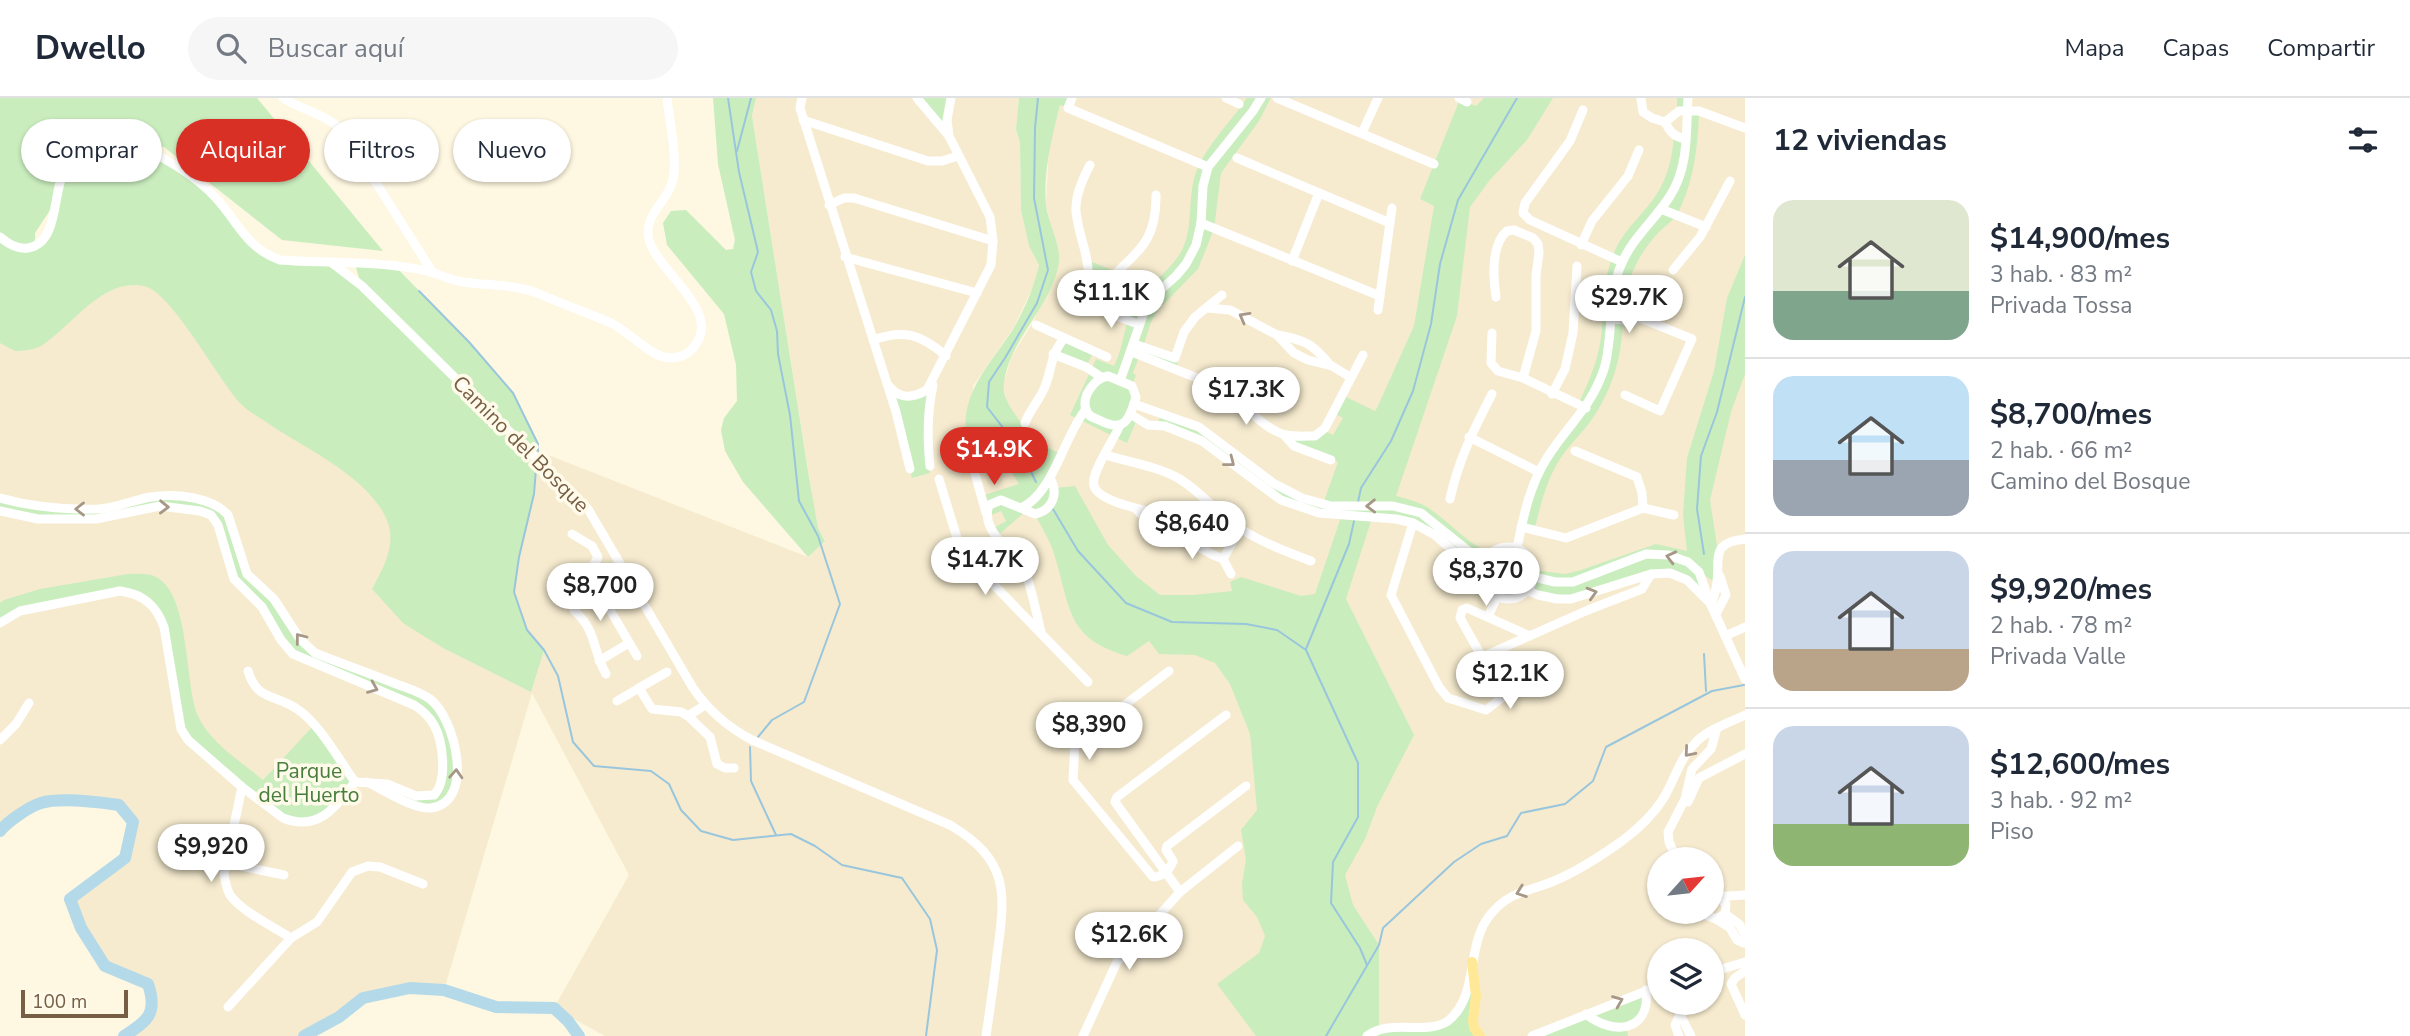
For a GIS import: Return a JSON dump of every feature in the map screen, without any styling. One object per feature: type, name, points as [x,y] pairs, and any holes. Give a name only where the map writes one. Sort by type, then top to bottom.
[{"type":"main road","points":[[1472,962],[1476,996],[1473,1020],[1474,1028],[1480,1036]]},
{"type":"street","points":[[283,98],[333,121],[344,132],[433,273]]},
{"type":"street","points":[[0,237],[9,245],[25,249],[35,246],[46,236],[56,209],[64,172],[80,155],[103,145],[128,144],[152,153],[204,186],[244,235],[266,255],[280,260],[394,266],[464,282],[531,290],[611,323],[662,357],[677,358],[688,353],[697,343],[702,329],[700,314],[655,253],[649,240],[648,226],[673,181],[667,98]]},
{"type":"street","points":[[802,98],[800,108],[803,120],[896,412],[910,469]]},
{"type":"street","points":[[884,379],[891,390],[902,396],[916,397],[927,390],[991,265],[993,241],[990,216],[949,136],[917,98]]},
{"type":"street","points":[[949,136],[947,120],[951,98]]},
{"type":"street","points":[[1072,98],[1068,107],[1208,167]]},
{"type":"street","points":[[1226,98],[1240,104]]},
{"type":"street","points":[[1120,381],[1148,301],[1176,276],[1196,245],[1208,167],[1261,98]]},
{"type":"street","points":[[1277,98],[1434,164]]},
{"type":"street","points":[[1363,133],[1378,98]]},
{"type":"street","points":[[1641,98],[1643,112],[1665,122],[1669,131],[1677,138],[1686,139]]},
{"type":"street","points":[[1517,548],[1539,472],[1548,456],[1586,408],[1604,369],[1616,280],[1622,262],[1630,245],[1661,209],[1677,182],[1684,160],[1688,98]]},
{"type":"street","points":[[1583,110],[1570,141],[1525,203],[1523,213],[1530,220],[1622,262]]},
{"type":"street","points":[[1665,122],[1679,111],[1699,111],[1745,128]]},
{"type":"street","points":[[803,120],[928,161],[942,161],[958,156]]},
{"type":"street","points":[[1581,244],[1592,221],[1628,176],[1639,150]]},
{"type":"street","points":[[1237,158],[1390,223]]},
{"type":"street","points":[[1090,165],[1082,180],[1076,210],[1087,253],[1087,289],[1082,303],[1138,324]]},
{"type":"street","points":[[1673,270],[1700,237],[1730,181]]},
{"type":"street","points":[[1292,261],[1319,193]]},
{"type":"street","points":[[1095,307],[1100,294],[1114,275],[1138,255],[1150,236],[1156,212],[1156,195]]},
{"type":"street","points":[[829,205],[844,198],[854,198],[993,241]]},
{"type":"street","points":[[1378,310],[1392,208]]},
{"type":"street","points":[[1661,209],[1706,227]]},
{"type":"street","points":[[1201,223],[1380,296]]},
{"type":"street","points":[[1496,297],[1494,284],[1498,242],[1507,231],[1514,230],[1533,238],[1538,244],[1539,253],[1536,275],[1536,331],[1522,379]]},
{"type":"street","points":[[845,257],[977,293]]},
{"type":"street","name":"Camino del Bosque","points":[[332,263],[362,286],[588,509],[705,705],[734,731],[950,825],[971,837],[984,850],[997,872],[1003,902],[986,1036]]},
{"type":"street","points":[[355,264],[362,286]]},
{"type":"street","points":[[1552,394],[1565,369],[1573,332],[1577,266]]},
{"type":"street","points":[[1087,289],[1100,294]]},
{"type":"street","points":[[1186,375],[1177,356],[1184,332],[1195,317],[1222,295]]},
{"type":"street","points":[[1613,307],[1692,339],[1660,411],[1625,395]]},
{"type":"street","points":[[1208,308],[1230,310],[1277,335],[1301,339],[1315,347],[1332,366],[1350,377]]},
{"type":"street","points":[[1612,319],[1633,321],[1637,318]]},
{"type":"street","points":[[1036,325],[1107,357]]},
{"type":"street","points":[[1492,333],[1491,363],[1499,371],[1586,408]]},
{"type":"street","points":[[873,340],[890,334],[911,335],[930,342],[946,356]]},
{"type":"street","points":[[1277,335],[1294,353],[1332,366]]},
{"type":"street","points":[[1025,424],[1030,409],[1045,387],[1053,354],[1064,338]]},
{"type":"street","points":[[1133,348],[1172,358],[1177,356]]},
{"type":"street","points":[[1133,348],[1229,393],[1267,425],[1284,435],[1294,446],[1331,460]]},
{"type":"street","points":[[1086,367],[1094,351]]},
{"type":"street","points":[[1053,354],[1086,367],[1101,377]]},
{"type":"street","points":[[1284,435],[1315,436],[1323,430],[1363,355]]},
{"type":"street","points":[[1119,427],[1112,427],[1089,416],[1086,409],[1085,403],[1094,382],[1101,377],[1108,376],[1132,386],[1136,405],[1134,416],[1119,427],[1094,479],[1094,487],[1100,494],[1165,518],[1208,554],[1223,559],[1231,574]]},
{"type":"street","points":[[930,466],[928,407],[934,379]]},
{"type":"street","points":[[1450,499],[1456,470],[1469,437],[1492,394]]},
{"type":"street","points":[[1136,405],[1202,441],[1265,490],[1298,507],[1341,516],[1399,519],[1413,523],[1435,535],[1468,564],[1528,591],[1546,597],[1571,599],[1651,575],[1670,573],[1687,580],[1713,610]]},
{"type":"street","points":[[1021,508],[1031,503],[1050,478],[1078,419],[1086,409]]},
{"type":"street","points":[[1134,416],[1148,425],[1166,421],[1187,421],[1211,433],[1273,483],[1302,498],[1331,506],[1402,507],[1421,513],[1471,553],[1534,577],[1555,582],[1573,582],[1646,554],[1668,555],[1688,562],[1699,572],[1713,610],[1745,679]]},
{"type":"street","points":[[1469,437],[1539,472]]},
{"type":"street","points":[[1576,451],[1637,477],[1643,508]]},
{"type":"street","points":[[1105,455],[1176,477],[1191,486],[1240,528],[1279,549],[1311,561]]},
{"type":"street","points":[[974,470],[994,534],[1024,569],[1041,633]]},
{"type":"street","points":[[986,513],[989,505],[1001,500],[1035,514],[1047,509],[1054,497],[1055,488],[1050,478]]},
{"type":"street","points":[[939,479],[961,551],[1088,682]]},
{"type":"street","points":[[0,498],[36,508],[96,509],[165,496],[205,501],[222,508],[228,515],[247,574],[274,599],[307,647],[422,695],[440,709],[447,721],[457,771],[456,783],[447,800],[432,808],[422,808],[367,782]]},
{"type":"street","points":[[0,511],[38,519],[96,519],[160,506],[211,515],[218,525],[233,579],[262,607],[281,640],[293,654],[414,705],[422,711],[435,727],[443,776],[441,788],[435,795],[416,796],[387,784],[355,782],[332,809],[318,820],[294,823],[283,818],[242,787],[195,748],[181,729],[164,627],[159,614],[145,598],[120,591],[20,611],[0,623]]},
{"type":"street","points":[[1399,519],[1402,507]]},
{"type":"street","points":[[1521,527],[1566,538],[1643,508],[1674,515]]},
{"type":"street","points":[[1413,523],[1391,594],[1439,687],[1448,698],[1486,710],[1516,687]]},
{"type":"street","points":[[1223,559],[1240,528]]},
{"type":"street","points":[[572,534],[592,546],[598,557]]},
{"type":"street","points":[[592,546],[606,538]]},
{"type":"street","points":[[1713,610],[1713,581],[1718,552],[1732,540],[1745,539]]},
{"type":"street","points":[[1505,547],[1517,548],[1527,555],[1533,565],[1534,577],[1528,591],[1517,598],[1503,600],[1483,583],[1481,570],[1493,551],[1505,547]]},
{"type":"street","points":[[606,674],[599,661],[589,626],[574,610],[574,601],[598,557],[612,549]]},
{"type":"street","points":[[1713,610],[1726,595],[1717,568]]},
{"type":"street","points":[[589,574],[637,656]]},
{"type":"street","points":[[1530,636],[1467,608],[1462,610],[1460,618],[1482,657],[1642,589],[1651,575]]},
{"type":"street","points":[[1488,617],[1497,597]]},
{"type":"street","points":[[1725,636],[1745,627]]},
{"type":"street","points":[[599,661],[629,643]]},
{"type":"street","points":[[248,671],[256,689],[268,697],[296,707],[313,723],[355,782]]},
{"type":"street","points":[[1169,671],[1075,743],[1073,780],[1153,877],[1165,873],[1172,861],[1166,850],[1167,846],[1246,786]]},
{"type":"street","points":[[617,701],[667,672]]},
{"type":"street","points":[[639,688],[652,709],[681,712],[688,716],[710,737],[717,764],[734,768]]},
{"type":"street","points":[[0,740],[16,724],[29,703]]},
{"type":"street","points":[[688,716],[705,705]]},
{"type":"street","points":[[1180,892],[1115,802],[1226,715]]},
{"type":"street","points":[[1367,1036],[1387,1028],[1429,1030],[1445,1024],[1464,1003],[1481,927],[1500,902],[1514,894],[1574,872],[1624,839],[1650,817],[1664,797],[1680,761],[1700,738],[1745,715]]},
{"type":"street","points":[[1679,812],[1692,769],[1711,749],[1717,728]]},
{"type":"street","points":[[1671,847],[1668,832],[1673,820],[1687,804],[1699,778],[1745,754]]},
{"type":"street","points":[[242,787],[224,873],[226,887],[232,897],[291,938]]},
{"type":"street","points":[[1083,1036],[1117,962],[1180,892],[1238,846]]},
{"type":"street","points":[[226,863],[284,875]]},
{"type":"street","points":[[228,1007],[291,938],[317,922],[344,881],[359,868],[380,867],[423,884]]},
{"type":"street","points":[[1724,912],[1742,896],[1745,887]]},
{"type":"street","points":[[1724,897],[1742,896]]},
{"type":"street","points":[[1724,915],[1739,924],[1745,944],[1737,940],[1724,918]]},
{"type":"street","points":[[1724,968],[1745,962]]},
{"type":"street","points":[[1745,971],[1731,984],[1745,1015]]},
{"type":"street","points":[[1532,1036],[1586,1014],[1646,990],[1644,1014],[1627,1033],[1611,1032],[1597,1026],[1586,1014]]},
{"type":"street","points":[[1679,1036],[1675,1024],[1680,1015]]},
{"type":"street","points":[[1680,1015],[1691,1036]]},
{"type":"shaded area","points":[[756,98],[1019,98],[1016,129],[1020,143],[1021,210],[1029,246],[1039,265],[1035,282],[1014,327],[973,386],[968,450],[972,459],[1023,428],[1007,402],[1003,385],[1011,358],[1034,320],[1059,261],[1046,204],[1049,147],[1062,98],[1745,98],[1745,1036],[605,1036],[554,1008],[629,875],[532,693],[444,990],[410,988],[363,998],[339,1017],[304,1036],[124,1036],[145,1022],[154,1001],[148,984],[105,966],[81,928],[70,899],[125,858],[133,822],[119,805],[90,801],[41,803],[6,824],[0,831],[0,159],[35,245],[244,235],[537,457],[538,451],[808,557],[825,540],[818,528],[752,116]]},
{"type":"green space","points":[[0,98],[257,98],[274,119],[176,119],[176,156],[162,147],[162,119],[21,119],[21,182],[162,182],[162,159],[176,168],[176,182],[198,182],[204,186],[266,255],[332,263],[361,285],[355,264],[395,266],[469,342],[513,393],[538,444],[534,494],[514,592],[527,630],[544,650],[531,692],[443,648],[403,623],[372,589],[385,562],[390,543],[388,524],[375,500],[334,464],[241,404],[181,319],[155,292],[144,286],[129,285],[114,289],[88,306],[41,346],[15,351],[0,343]],"holes":[[[58,198],[46,236],[35,246],[35,233]]]},
{"type":"green space","points":[[713,98],[756,98],[752,116],[809,477],[818,528],[825,541],[808,557],[743,482],[725,451],[721,430],[724,418],[737,401],[736,365],[724,314],[667,245],[663,223],[671,211],[686,210],[726,250],[733,249],[735,240],[718,164]]},
{"type":"green space","points":[[917,98],[951,98],[949,136]]},
{"type":"green space","points":[[1019,98],[1072,98],[1068,108],[1060,105],[1047,167],[1046,205],[1059,262],[1048,294],[1022,337],[1008,367],[1004,383],[1005,397],[1031,435],[1061,454],[1050,478],[1055,488],[1075,486],[1108,545],[1136,576],[1160,595],[1232,591],[1230,582],[1241,577],[1301,596],[1315,594],[1341,517],[1298,507],[1212,448],[1157,424],[1161,415],[1187,421],[1273,483],[1323,504],[1338,462],[1312,453],[1286,436],[1315,437],[1323,430],[1333,435],[1343,418],[1333,413],[1342,395],[1375,411],[1377,408],[1414,326],[1434,206],[1420,199],[1460,99],[1476,106],[1484,98],[1553,98],[1527,140],[1489,181],[1470,207],[1457,316],[1396,496],[1427,507],[1490,553],[1497,549],[1516,549],[1527,557],[1534,570],[1565,574],[1656,544],[1687,551],[1683,515],[1687,458],[1714,371],[1727,298],[1745,255],[1745,374],[1731,412],[1710,500],[1718,552],[1713,581],[1701,573],[1706,587],[1699,591],[1670,573],[1571,599],[1528,591],[1503,599],[1491,593],[1483,580],[1481,570],[1424,528],[1372,518],[1346,599],[1414,735],[1345,875],[1353,905],[1379,945],[1379,1030],[1429,1030],[1455,1015],[1472,962],[1473,1020],[1480,1036],[1256,1036],[1217,984],[1259,953],[1265,936],[1257,917],[1243,900],[1242,884],[1246,859],[1241,830],[1257,810],[1250,734],[1230,684],[1215,663],[1195,655],[1159,654],[1149,641],[1127,656],[1092,640],[1081,630],[1068,605],[1052,549],[1035,514],[1026,511],[996,537],[992,529],[1006,521],[1001,511],[987,517],[981,496],[1019,484],[1009,468],[1007,447],[971,460],[966,439],[966,421],[974,390],[1012,331],[1039,265],[1029,246],[1021,210],[1020,143],[1016,129]]},
{"type":"green space","points":[[1247,98],[1271,98],[1259,121],[1221,173],[1214,229],[1198,269],[1158,310],[1143,347],[1176,361],[1179,368],[1139,357],[1133,373],[1136,375],[1132,386],[1135,392],[1130,414],[1138,417],[1127,443],[1070,415],[1096,359],[1114,366],[1129,317],[1137,301],[1178,257],[1188,231],[1192,188],[1198,167],[1210,146]]},
{"type":"green space","points":[[1677,98],[1688,98],[1687,111],[1679,111]]},
{"type":"green space","points":[[1687,111],[1699,111],[1696,150],[1688,188],[1676,216],[1659,232],[1639,258],[1630,278],[1623,310],[1614,307],[1613,319],[1623,320],[1617,363],[1609,389],[1587,426],[1557,464],[1546,488],[1534,531],[1521,527],[1539,472],[1585,409],[1578,405],[1598,352],[1605,285],[1611,261],[1620,240],[1662,186],[1674,135],[1686,139]]},
{"type":"green space","points":[[310,162],[383,251],[282,240],[208,182],[310,182]]},
{"type":"green space","points":[[1087,260],[1117,272],[1095,307],[1082,303]]},
{"type":"green space","points":[[1064,338],[1094,351],[1086,367],[1053,354]]},
{"type":"green space","points":[[891,390],[903,396],[927,390],[930,473],[912,478]]},
{"type":"green space","points":[[165,496],[222,508],[242,563],[274,599],[307,647],[431,700],[454,744],[453,791],[432,808],[367,782],[416,796],[441,788],[438,740],[422,711],[293,654],[269,616],[241,587],[211,515],[173,507],[106,518],[38,519],[0,511],[0,498],[96,509]]},
{"type":"green space","name":"Parque del Huerto","points":[[128,574],[154,576],[166,585],[175,600],[198,716],[210,735],[236,759],[263,780],[314,725],[355,782],[318,820],[294,823],[188,740],[159,614],[132,593],[20,611],[0,623],[0,603],[4,600],[40,589]]},
{"type":"green space","points":[[1646,990],[1647,1002],[1627,1030],[1628,1036],[1532,1036]]},
{"type":"waterway","points":[[728,98],[739,172],[758,252],[751,272],[756,291],[771,310],[777,331],[778,354],[790,415],[799,501],[818,536],[840,604],[804,702],[772,720],[758,737]]},
{"type":"waterway","points":[[737,151],[751,98]]},
{"type":"waterway","points":[[1036,482],[1021,451],[987,407],[989,382],[1037,303],[1048,270],[1034,198],[1038,98]]},
{"type":"waterway","points":[[1358,502],[1361,488],[1391,441],[1413,391],[1431,324],[1440,264],[1458,200],[1517,98]]},
{"type":"waterway","points":[[419,291],[469,342],[513,393],[538,444],[538,451]]},
{"type":"waterway","points":[[1704,554],[1697,509],[1701,456],[1717,412],[1745,297]]},
{"type":"waterway","points":[[536,469],[534,494],[514,592],[527,630],[544,650],[558,676],[573,742],[594,766],[651,771],[669,784],[681,810],[701,831],[733,840],[791,834],[815,846],[842,865],[902,878],[930,919],[937,950],[926,1036]]},
{"type":"waterway","points":[[1053,509],[1078,551],[1126,603],[1172,622],[1246,624],[1277,630],[1306,650],[1358,763],[1358,817],[1333,862],[1331,903],[1360,948],[1367,965]]},
{"type":"waterway","points":[[1306,649],[1349,544],[1354,521]]},
{"type":"waterway","points":[[1704,654],[1706,691]]},
{"type":"waterway","points":[[1326,1036],[1379,945],[1383,928],[1454,862],[1481,844],[1507,836],[1521,813],[1565,804],[1593,781],[1606,747],[1712,691],[1744,685]]},
{"type":"waterway","points":[[750,747],[751,781],[776,835]]},
{"type":"waterway","points":[[0,831],[31,807],[59,800],[119,805],[133,822],[125,858],[70,899],[81,928],[105,966],[148,984],[152,1002],[149,1015],[124,1036]]},
{"type":"waterway","points":[[304,1036],[339,1017],[363,998],[410,988],[444,990],[496,1007],[554,1008],[579,1036]]}]
